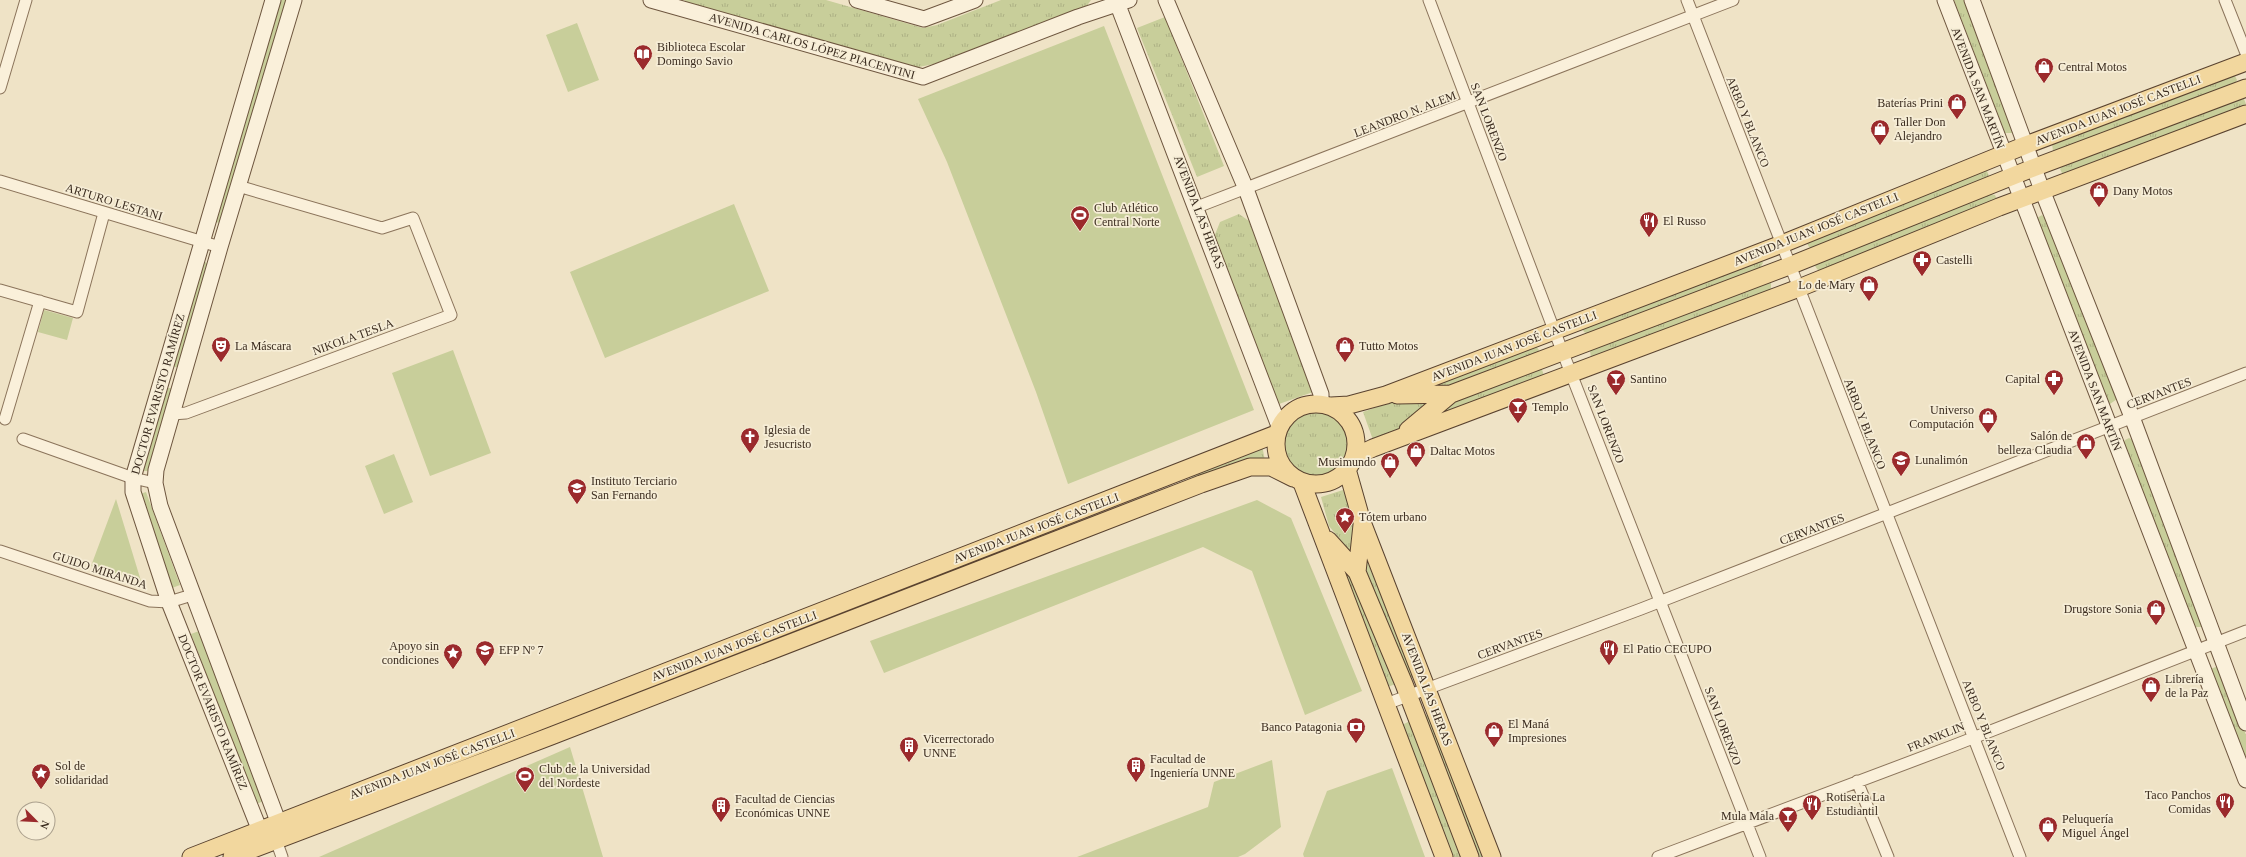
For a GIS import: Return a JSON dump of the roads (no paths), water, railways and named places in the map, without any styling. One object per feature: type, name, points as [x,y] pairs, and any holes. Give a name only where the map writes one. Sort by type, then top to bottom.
[{"type":"main road","name":"DOCTOR EVARISTO RAMÍREZ","points":[[260,831],[169,602],[133,492],[133,478],[273,0]]},
{"type":"main road","name":"DOCTOR EVARISTO RAMÍREZ","points":[[277,832],[160,506],[155,483],[156,470],[182,384],[220,247],[294,0]]},
{"type":"main road","name":"AVENIDA CARLOS LÓPEZ PIACENTINI","points":[[651,0],[923,77],[1121,1]]},
{"type":"main road","points":[[857,0],[924,19],[976,0]]},
{"type":"main road","points":[[1166,0],[1246,189],[1326,405]]},
{"type":"main road","name":"AVENIDA SAN MARTÍN","points":[[1945,0],[2108,427],[2197,650],[2246,780]]},
{"type":"main road","name":"AVENIDA SAN MARTÍN","points":[[1972,0],[2026,145],[2033,168],[2132,417],[2246,723]]},
{"type":"main road","name":"AVENIDA LAS HERAS","points":[[1121,1],[1278,430]]},
{"type":"main road","name":"AVENIDA JUAN JOSÉ CASTELLI","points":[[1326,405],[1349,405],[1386,395],[1782,244],[2003,154],[2246,62]]},
{"type":"main road","name":"AVENIDA JUAN JOSÉ CASTELLI","points":[[1399,438],[1451,394],[1789,266],[2033,168],[2246,88]]},
{"type":"main road","name":"AVENIDA JUAN JOSÉ CASTELLI","points":[[1351,463],[1399,438],[1799,288],[2021,198],[2246,114]]},
{"type":"main road","name":"AVENIDA JUAN JOSÉ CASTELLI","points":[[1386,395],[1451,394]]},
{"type":"main road","points":[[1311,403],[1326,405],[1344,415],[1353,427],[1356,442],[1351,463],[1338,478],[1327,483],[1315,485],[1298,480],[1284,470],[1278,458],[1275,446],[1278,430],[1292,410],[1311,403]]},
{"type":"main road","name":"AVENIDA JUAN JOSÉ CASTELLI","points":[[232,857],[277,832],[1278,430]]},
{"type":"main road","name":"AVENIDA LAS HERAS","points":[[1351,463],[1362,522],[1492,857]]},
{"type":"main road","name":"AVENIDA JUAN JOSÉ CASTELLI","points":[[191,857],[260,831],[277,832],[551,736],[1200,484],[1250,467],[1271,467],[1298,480]]},
{"type":"main road","name":"AVENIDA LAS HERAS","points":[[1298,480],[1321,534],[1444,857]]},
{"type":"main road","name":"AVENIDA LAS HERAS","points":[[1357,572],[1362,522]]},
{"type":"main road","name":"AVENIDA LAS HERAS","points":[[1321,534],[1357,572],[1408,696],[1470,857]]},
{"type":"street","points":[[0,88],[26,0]]},
{"type":"street","name":"SAN LORENZO","points":[[1429,0],[1554,330],[1564,351],[1760,857]]},
{"type":"street","name":"ARBO Y BLANCO","points":[[1687,0],[1782,244],[1789,266],[1799,288],[2020,857]]},
{"type":"street","name":"LEANDRO N. ALEM","points":[[1197,207],[1468,104],[1733,0]]},
{"type":"street","points":[[2225,0],[2246,53]]},
{"type":"street","name":"ARTURO LESTANI","points":[[0,181],[220,247]]},
{"type":"street","name":"NIKOLA TESLA","points":[[172,414],[186,413],[451,315],[413,218],[382,228],[238,186]]},
{"type":"street","points":[[0,290],[77,312],[104,213]]},
{"type":"street","points":[[6,419],[40,301]]},
{"type":"street","name":"CERVANTES","points":[[1386,704],[1886,515],[2132,417],[2246,374]]},
{"type":"street","points":[[163,379],[182,384]]},
{"type":"street","points":[[23,438],[133,478],[155,483]]},
{"type":"street","name":"GUIDO MIRANDA","points":[[0,551],[150,601],[169,602],[192,595]]},
{"type":"street","name":"FRANKLIN","points":[[1658,857],[2246,631]]},
{"type":"street","points":[[1857,781],[1888,857]]},
{"type":"street","points":[[277,832],[282,857]]},
{"type":"place","name":"Biblioteca Escolar Domingo Savio","points":[[643,71]]},
{"type":"place","name":"Central Motos","points":[[2044,84]]},
{"type":"place","name":"Baterías Prini","points":[[1957,120]]},
{"type":"place","name":"Taller Don Alejandro","points":[[1880,146]]},
{"type":"place","name":"Dany Motos","points":[[2099,208]]},
{"type":"place","name":"Club Atlético Central Norte","points":[[1080,232]]},
{"type":"place","name":"El Russo","points":[[1649,238]]},
{"type":"place","name":"Castelli","points":[[1922,277]]},
{"type":"place","name":"Lo de Mary","points":[[1869,302]]},
{"type":"place","name":"La Máscara","points":[[221,363]]},
{"type":"place","name":"Tutto Motos","points":[[1345,363]]},
{"type":"place","name":"Santino","points":[[1616,396]]},
{"type":"place","name":"Capital","points":[[2054,396]]},
{"type":"place","name":"Templo","points":[[1518,424]]},
{"type":"place","name":"Universo Computación","points":[[1988,434]]},
{"type":"place","name":"Iglesia de Jesucristo","points":[[750,454]]},
{"type":"place","name":"Salón de belleza Claudia","points":[[2086,460]]},
{"type":"place","name":"Daltac Motos","points":[[1416,468]]},
{"type":"place","name":"Lunalimón","points":[[1901,477]]},
{"type":"place","name":"Musimundo","points":[[1390,479]]},
{"type":"place","name":"Instituto Terciario San Fernando","points":[[577,505]]},
{"type":"place","name":"Tótem urbano","points":[[1345,534]]},
{"type":"place","name":"Drugstore Sonia","points":[[2156,626]]},
{"type":"place","name":"El Patio CECUPO","points":[[1609,666]]},
{"type":"place","name":"EFP Nº 7","points":[[485,667]]},
{"type":"place","name":"Apoyo sin condiciones","points":[[453,670]]},
{"type":"place","name":"Librería de la Paz","points":[[2151,703]]},
{"type":"place","name":"Banco Patagonia","points":[[1356,744]]},
{"type":"place","name":"El Maná Impresiones","points":[[1494,748]]},
{"type":"place","name":"Vicerrectorado UNNE","points":[[909,763]]},
{"type":"place","name":"Facultad de Ingeniería UNNE","points":[[1136,783]]},
{"type":"place","name":"Sol de solidaridad","points":[[41,790]]},
{"type":"place","name":"Club de la Universidad del Nordeste","points":[[525,793]]},
{"type":"place","name":"Taco Panchos Comidas","points":[[2225,819]]},
{"type":"place","name":"Rotisería La Estudiantil","points":[[1812,821]]},
{"type":"place","name":"Facultad de Ciencias Económicas UNNE","points":[[721,823]]},
{"type":"place","name":"Mula Mala","points":[[1788,833]]},
{"type":"place","name":"Peluquería Miguel Ángel","points":[[2048,843]]}]
